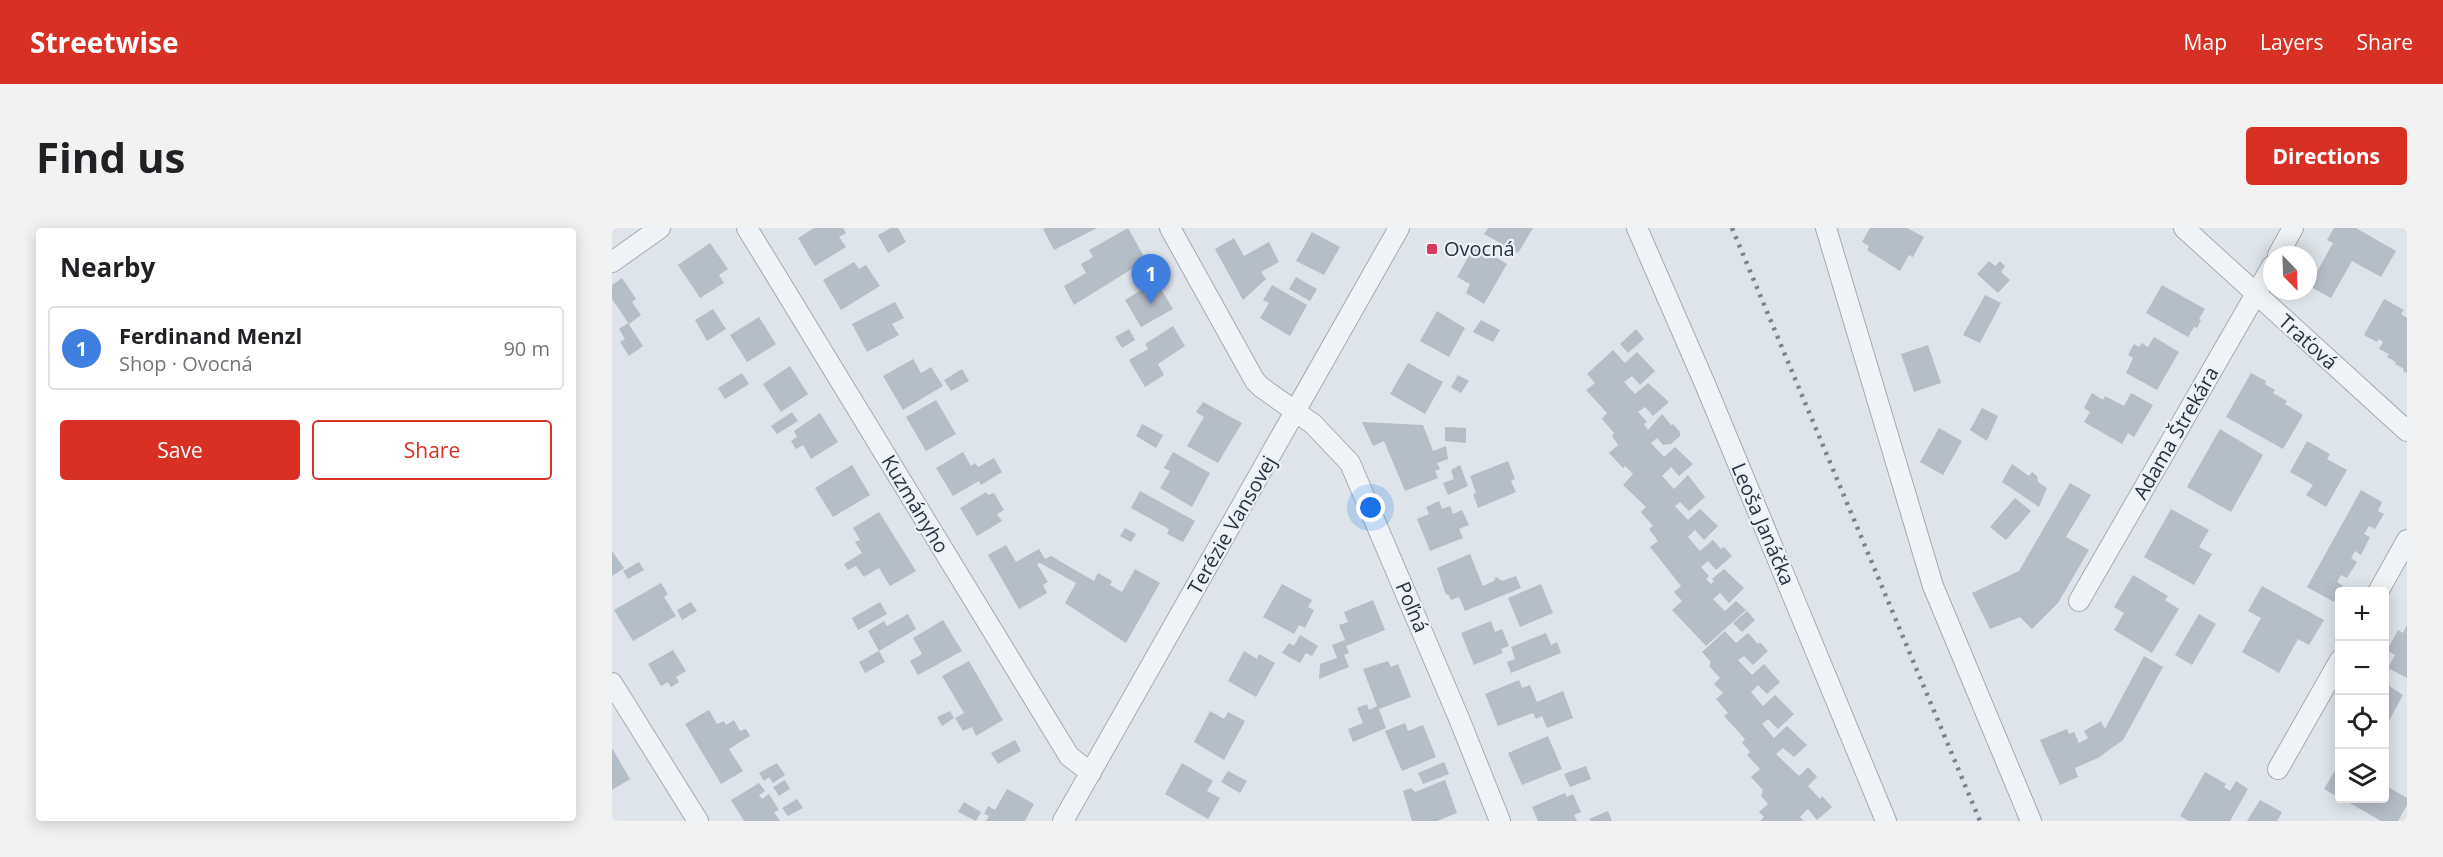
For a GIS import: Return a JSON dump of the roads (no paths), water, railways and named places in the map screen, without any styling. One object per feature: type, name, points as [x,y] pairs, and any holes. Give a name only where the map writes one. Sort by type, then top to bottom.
[{"type":"street","points":[[612,262],[660,228]]},
{"type":"street","name":"Kuzmányho","points":[[747,228],[1068,756],[1090,773]]},
{"type":"street","points":[[1170,228],[1256,381],[1296,412]]},
{"type":"street","name":"Terézie Vansovej","points":[[1063,821],[1399,228]]},
{"type":"street","name":"Leoša Janáčka","points":[[1637,228],[1709,394],[1886,821]]},
{"type":"street","points":[[1826,228],[1933,586],[2031,821]]},
{"type":"street","name":"Traťová","points":[[2184,228],[2407,431]]},
{"type":"street","points":[[2283,246],[2293,228]]},
{"type":"street","name":"Adama Štrekára","points":[[2079,601],[2263,282]]},
{"type":"street","name":"Poľná","points":[[1296,412],[1327,436],[1350,463],[1454,705],[1500,821]]},
{"type":"street","points":[[2380,587],[2407,540]]},
{"type":"street","points":[[2278,769],[2335,669]]},
{"type":"street","points":[[612,683],[698,821]]},
{"type":"railway","points":[[1732,228],[1980,821]]},
{"type":"place","name":"Ovocná","points":[[1432,249]]},
{"type":"place","name":"Ferdinand Menzl","points":[[1151,304]]}]
